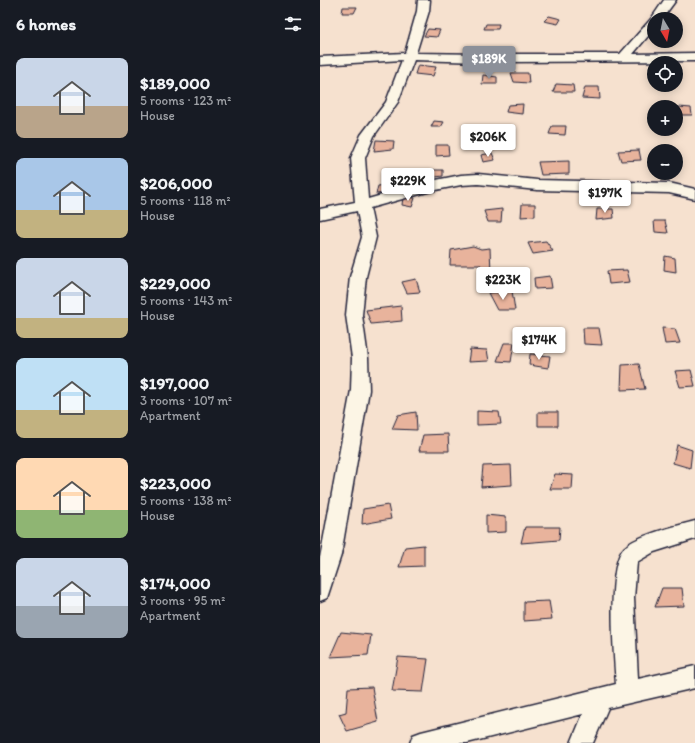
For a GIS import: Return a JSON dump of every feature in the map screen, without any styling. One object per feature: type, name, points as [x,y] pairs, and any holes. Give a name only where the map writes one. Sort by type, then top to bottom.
[{"type":"street","points":[[320,591],[330,555],[360,390],[360,358],[354,315],[358,277],[369,237],[360,194],[358,158],[368,135],[392,102],[417,31],[424,0]]},
{"type":"street","points":[[661,12],[670,0]]},
{"type":"street","points":[[624,57],[647,30]]},
{"type":"street","points":[[320,61],[409,56],[481,58],[695,57]]},
{"type":"street","points":[[320,214],[363,205],[431,186],[461,180],[478,179],[537,185],[669,188],[695,194]]},
{"type":"street","points":[[628,692],[625,649],[624,595],[624,572],[628,557],[639,548],[695,530]]},
{"type":"street","points":[[421,743],[601,698],[695,677]]},
{"type":"street","points":[[582,743],[601,698]]},
{"type":"building","points":[[343,7],[357,7],[354,13],[342,13]]},
{"type":"building","points":[[549,16],[561,19],[558,24],[544,21]]},
{"type":"building","points":[[486,24],[499,24],[498,29],[484,29]]},
{"type":"building","points":[[428,29],[440,30],[437,37],[424,36]]},
{"type":"building","points":[[418,65],[436,67],[433,76],[415,74]]},
{"type":"building","points":[[511,73],[528,73],[529,83],[514,82]]},
{"type":"building","points":[[483,75],[497,77],[497,84],[482,84]]},
{"type":"building","points":[[556,84],[573,85],[574,92],[553,92]]},
{"type":"building","points":[[585,87],[599,87],[600,99],[582,98]]},
{"type":"building","points":[[523,104],[522,114],[506,112],[508,105]]},
{"type":"building","points":[[683,107],[691,108],[692,115],[683,115]]},
{"type":"building","points":[[434,121],[444,122],[441,127],[431,127]]},
{"type":"building","points":[[552,126],[566,126],[565,135],[549,134]]},
{"type":"building","points":[[376,140],[394,141],[393,149],[374,151]]},
{"type":"building","points":[[436,145],[448,145],[449,155],[436,156]]},
{"type":"building","points":[[639,150],[641,160],[621,161],[618,151]]},
{"type":"building","points":[[492,153],[495,160],[483,162],[481,155]]},
{"type":"building","points":[[569,161],[569,174],[541,175],[538,162]]},
{"type":"building","points":[[428,170],[443,170],[443,176],[428,178]]},
{"type":"building","points":[[388,182],[397,182],[397,192],[376,194],[378,186],[387,185]]},
{"type":"building","points":[[403,197],[415,198],[412,207],[402,205]]},
{"type":"building","points":[[522,204],[535,204],[535,216],[521,217]]},
{"type":"building","points":[[502,209],[501,222],[488,222],[484,211]]},
{"type":"building","points":[[597,209],[613,209],[614,218],[596,220]]},
{"type":"building","points":[[654,221],[665,221],[668,233],[655,232]]},
{"type":"building","points":[[546,241],[553,251],[533,254],[528,243]]},
{"type":"building","points":[[473,246],[481,249],[490,248],[491,273],[479,273],[481,265],[450,265],[451,250]]},
{"type":"building","points":[[665,256],[675,258],[676,272],[664,270]]},
{"type":"building","points":[[627,270],[630,282],[609,284],[607,271]]},
{"type":"building","points":[[550,276],[552,288],[535,289],[534,278]]},
{"type":"building","points":[[416,279],[420,292],[407,293],[402,282]]},
{"type":"building","points":[[512,291],[515,310],[497,310],[488,293]]},
{"type":"building","points":[[401,306],[402,321],[371,324],[366,310]]},
{"type":"building","points":[[583,328],[599,328],[602,345],[584,344]]},
{"type":"building","points":[[662,328],[675,329],[680,343],[665,344]]},
{"type":"building","points":[[504,343],[514,343],[511,362],[497,361]]},
{"type":"building","points":[[470,349],[487,350],[489,361],[468,362]]},
{"type":"building","points":[[530,354],[550,356],[548,368],[529,365]]},
{"type":"building","points":[[639,364],[645,389],[621,390],[622,365]]},
{"type":"building","points":[[691,370],[695,386],[680,387],[675,371]]},
{"type":"building","points":[[477,411],[499,412],[501,424],[477,425]]},
{"type":"building","points":[[416,412],[417,430],[392,429],[398,415]]},
{"type":"building","points":[[538,412],[558,412],[558,426],[538,426]]},
{"type":"building","points":[[448,434],[449,451],[419,451],[423,435]]},
{"type":"building","points":[[677,445],[692,450],[690,468],[673,463]]},
{"type":"building","points":[[511,465],[512,485],[481,487],[483,466]]},
{"type":"building","points":[[555,474],[573,475],[572,489],[550,489]]},
{"type":"building","points":[[388,505],[391,519],[362,524],[363,509]]},
{"type":"building","points":[[486,515],[506,517],[506,532],[486,533]]},
{"type":"building","points":[[525,527],[560,527],[559,540],[521,543]]},
{"type":"building","points":[[424,545],[424,566],[399,567],[405,547]]},
{"type":"building","points":[[662,588],[682,588],[684,606],[655,607]]},
{"type":"building","points":[[549,601],[552,619],[524,621],[524,602]]},
{"type":"building","points":[[341,632],[371,635],[368,655],[330,657]]},
{"type":"building","points":[[398,657],[428,659],[423,692],[392,691]]},
{"type":"building","points":[[372,687],[378,722],[347,731],[339,714],[346,712],[348,688]]}]
